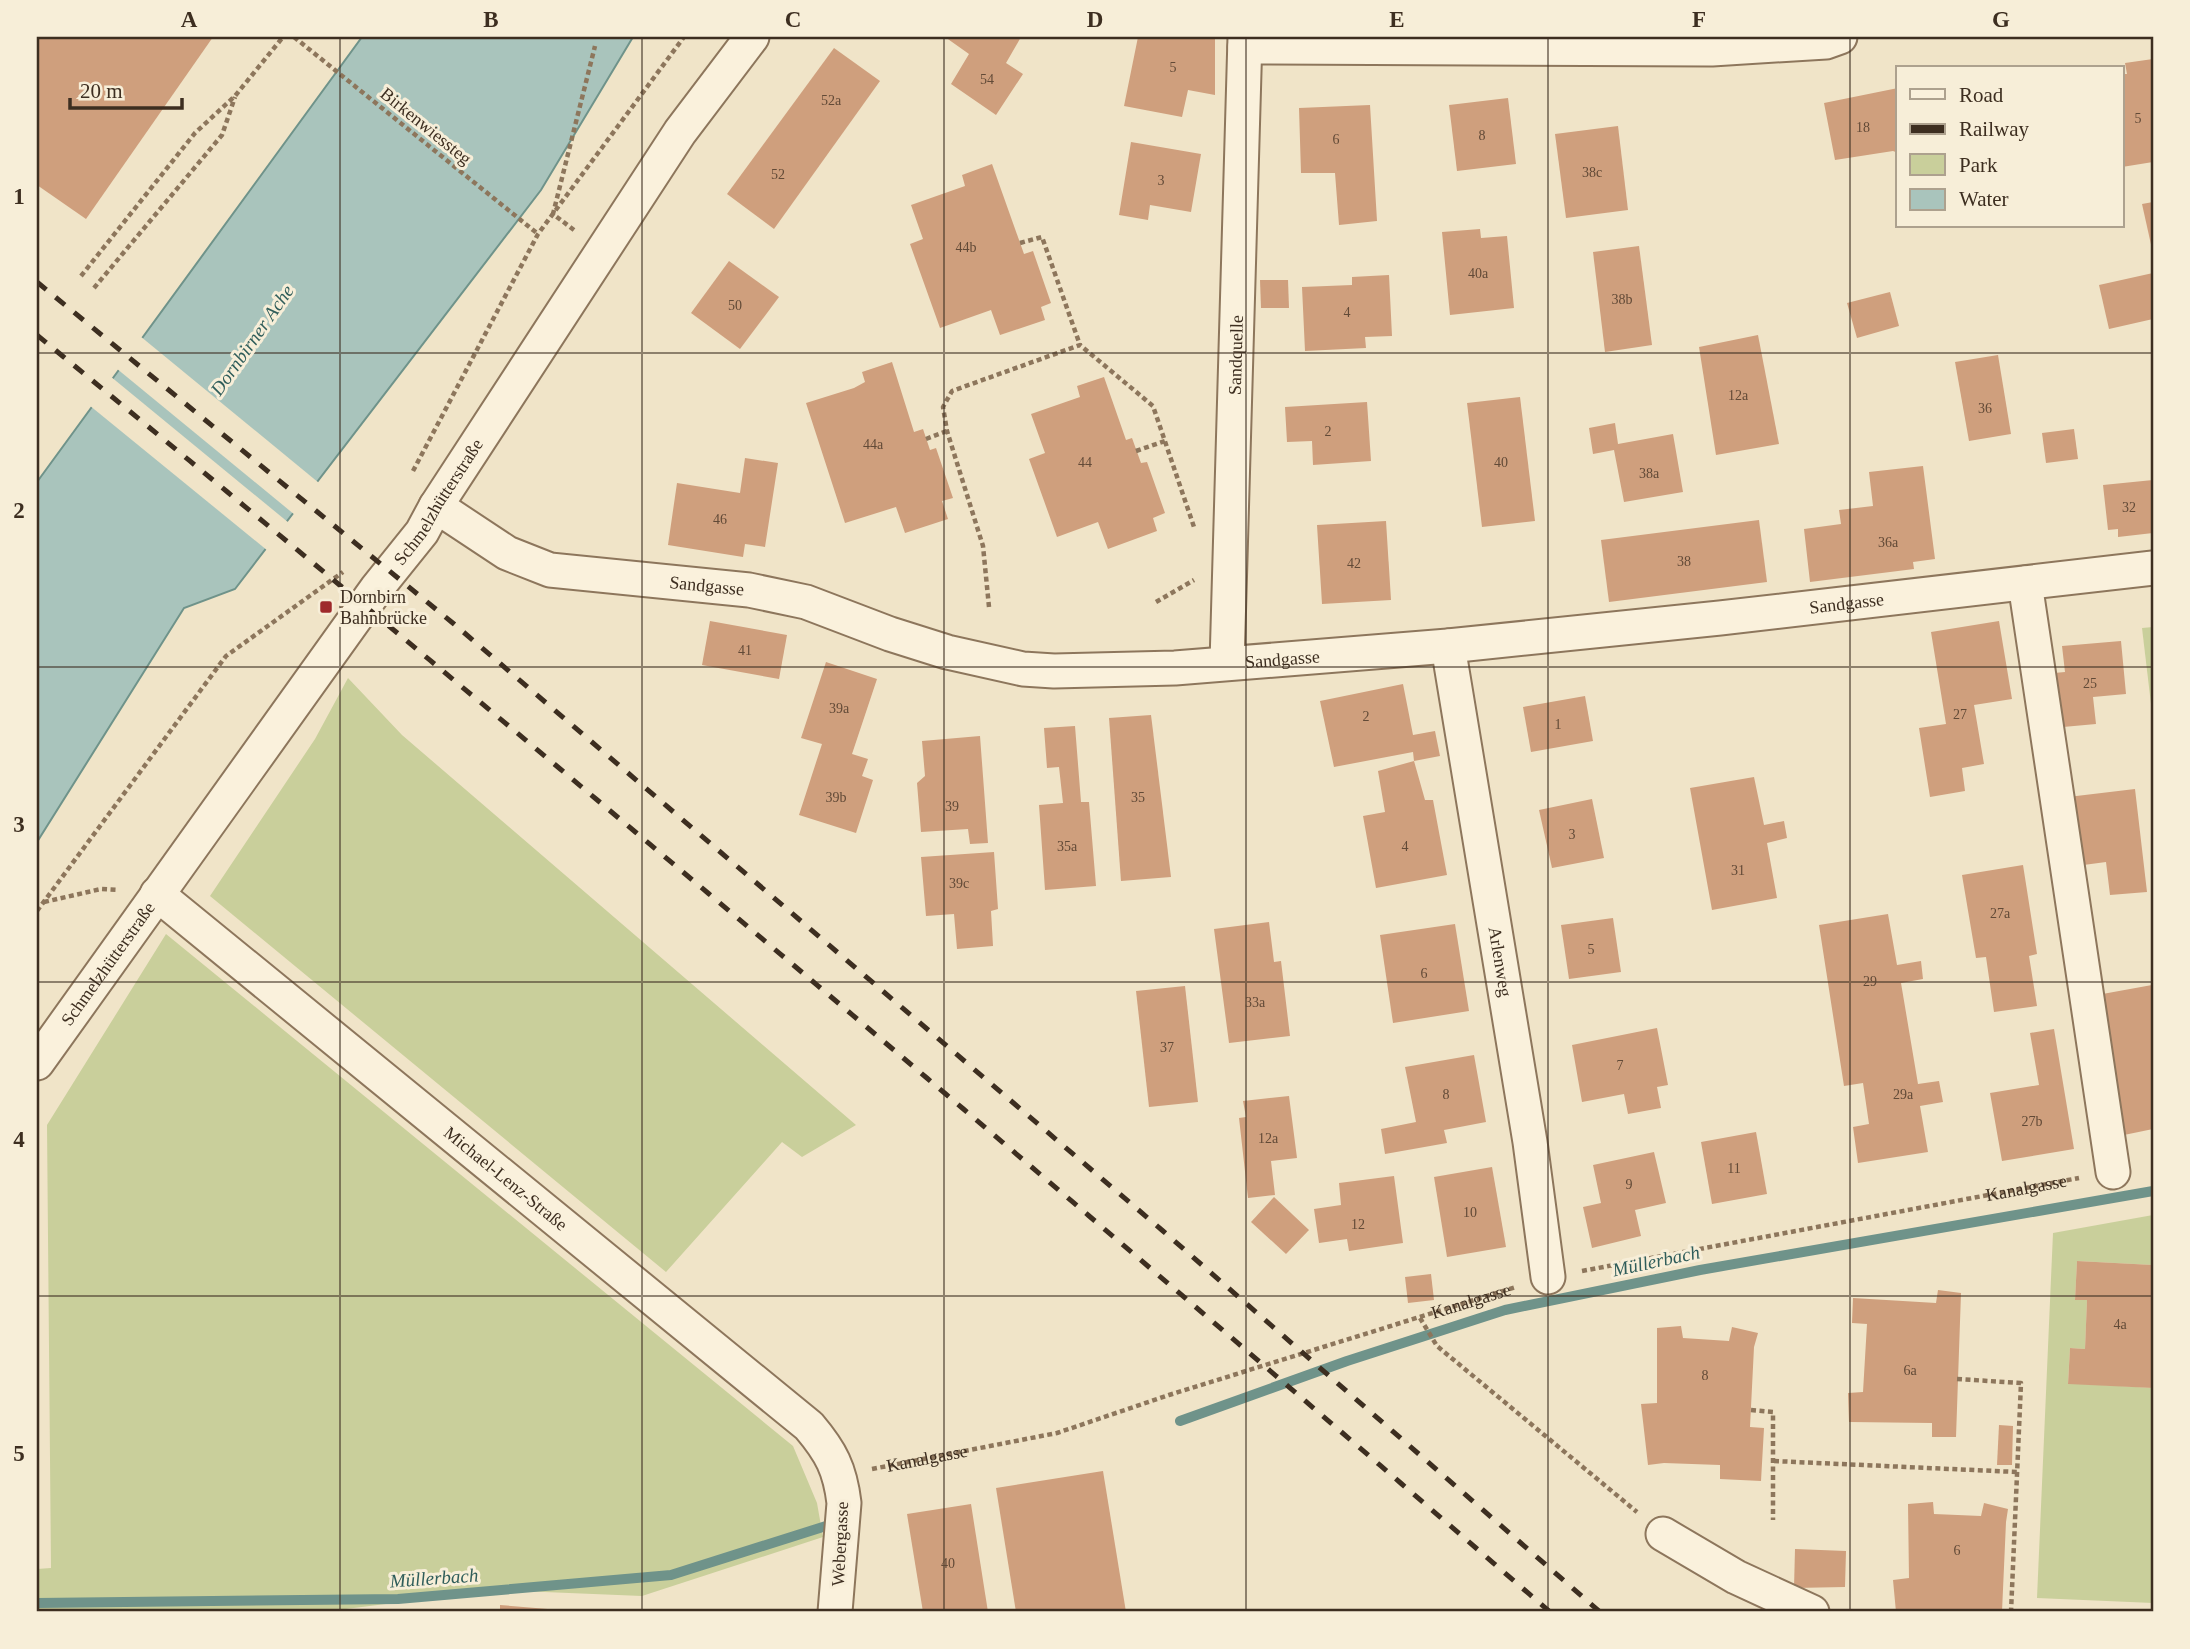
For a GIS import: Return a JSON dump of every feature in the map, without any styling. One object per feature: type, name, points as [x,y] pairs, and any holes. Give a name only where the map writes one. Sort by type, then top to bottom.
[{"type":"street","name":"Schmelzhütterstraße","points":[[37,1063],[142,892],[422,532],[436,506],[680,132],[752,37]]},
{"type":"street","name":"Sandquelle","points":[[1227,663],[1245,42],[1712,48],[1826,42],[1840,37]]},
{"type":"street","name":"Sandgasse","points":[[436,506],[507,553],[550,570],[749,590],[806,602],[890,635],[947,652],[1023,669],[1096,670],[1227,663],[1448,646],[2153,568]]},
{"type":"street","points":[[2025,583],[2113,1172]]},
{"type":"street","name":"Arlenweg","points":[[1448,646],[1530,1142],[1548,1278]]},
{"type":"street","name":"Michael-Lenz-Straße","points":[[142,892],[810,1426],[828,1448],[842,1505]]},
{"type":"street","name":"Webergasse","points":[[835,1612],[842,1505]]},
{"type":"street","points":[[1663,1534],[1736,1577],[1812,1612]]},
{"type":"path","points":[[81,276],[195,133],[235,96],[283,37]]},
{"type":"path","name":"Birkenwiessteg","points":[[294,37],[538,234]]},
{"type":"path","points":[[411,475],[538,234],[684,37]]},
{"type":"path","points":[[553,214],[595,46]]},
{"type":"path","points":[[94,288],[222,135],[235,96]]},
{"type":"path","points":[[1020,243],[1042,237],[1080,345],[1153,406],[1195,533]]},
{"type":"path","points":[[989,607],[983,545],[947,431],[943,407],[952,391],[1080,345]]},
{"type":"path","points":[[926,439],[947,431]]},
{"type":"path","points":[[1136,451],[1165,442]]},
{"type":"path","points":[[37,911],[226,656],[354,564]]},
{"type":"path","points":[[1156,602],[1209,572],[1230,573]]},
{"type":"path","points":[[43,902],[101,889],[142,892]]},
{"type":"path","name":"Kanalgasse","points":[[842,1505],[1169,1395],[1421,1320],[1548,1278],[2113,1172]]},
{"type":"path","points":[[1421,1320],[1437,1346],[1663,1534]]},
{"type":"path","points":[[1957,1379],[2021,1383],[2011,1612]]},
{"type":"path","points":[[1751,1410],[1773,1412],[1773,1520]]},
{"type":"path","points":[[1774,1461],[2017,1472]]},
{"type":"green space","points":[[2153,627],[2153,721],[2142,628]]},
{"type":"green space","points":[[348,678],[402,735],[856,1125],[802,1157],[782,1142],[666,1272],[210,896],[315,739]]},
{"type":"green space","points":[[166,934],[793,1446],[817,1503],[823,1537],[642,1596],[497,1590],[322,1612],[37,1610],[37,1569],[51,1568],[47,1125]]},
{"type":"green space","points":[[2153,1215],[2153,1265],[2077,1261],[2075,1300],[2087,1300],[2085,1349],[2070,1348],[2068,1383],[2153,1388],[2153,1603],[2037,1598],[2053,1233]]},
{"type":"water","name":"Dornbirner Ache","points":[[362,37],[633,37],[541,190],[235,589],[184,608],[37,842],[37,482]]},
{"type":"pier","points":[[140,336],[319,483],[295,515],[116,368]]},
{"type":"pier","points":[[110,376],[289,523],[268,551],[89,405]]},
{"type":"building","points":[[37,37],[213,37],[86,219],[37,185]]},
{"type":"building","points":[[945,37],[1021,37],[1006,63],[1023,74],[996,115],[951,84],[969,54]]},
{"type":"building","points":[[1138,37],[1215,38],[1215,95],[1188,90],[1182,117],[1124,106]]},
{"type":"building","points":[[834,48],[880,81],[774,229],[727,194]]},
{"type":"building","points":[[2153,59],[2153,162],[2124,167],[2124,74],[2127,74],[2125,63]]},
{"type":"building","points":[[1896,88],[1896,152],[1835,160],[1824,103]]},
{"type":"building","points":[[1508,98],[1516,164],[1457,171],[1449,105]]},
{"type":"building","points":[[1370,105],[1377,221],[1339,225],[1335,173],[1301,173],[1299,108]]},
{"type":"building","points":[[1618,126],[1628,210],[1566,218],[1555,134]]},
{"type":"building","points":[[1131,142],[1201,154],[1191,212],[1150,205],[1148,220],[1119,215]]},
{"type":"building","points":[[992,164],[1024,254],[1033,251],[1051,303],[1041,307],[1045,320],[1000,335],[991,310],[940,328],[910,244],[923,239],[911,205],[965,186],[962,175]]},
{"type":"building","points":[[2153,202],[2153,248],[2152,249],[2142,204]]},
{"type":"building","points":[[1480,229],[1481,238],[1507,236],[1514,308],[1450,315],[1442,232]]},
{"type":"building","points":[[1639,246],[1652,345],[1605,352],[1593,252]]},
{"type":"building","points":[[729,261],[779,297],[740,349],[691,313]]},
{"type":"building","points":[[2153,273],[2153,319],[2109,329],[2099,285]]},
{"type":"building","points":[[1389,275],[1392,336],[1365,337],[1366,348],[1305,351],[1302,287],[1352,285],[1352,277]]},
{"type":"building","points":[[1260,280],[1288,280],[1289,308],[1261,308]]},
{"type":"building","points":[[1890,292],[1899,326],[1857,338],[1847,303]]},
{"type":"building","points":[[1758,335],[1779,444],[1716,455],[1699,347]]},
{"type":"building","points":[[1998,355],[2011,434],[1969,441],[1955,362]]},
{"type":"building","points":[[892,362],[914,432],[923,429],[930,450],[936,448],[953,498],[942,501],[948,519],[905,533],[896,507],[845,523],[806,403],[854,388],[865,382],[862,372]]},
{"type":"building","points":[[1104,377],[1126,440],[1132,438],[1141,463],[1147,462],[1165,513],[1153,518],[1157,531],[1108,549],[1098,522],[1057,537],[1029,459],[1045,453],[1031,414],[1080,397],[1077,386]]},
{"type":"building","points":[[1520,397],[1535,521],[1482,527],[1467,403]]},
{"type":"building","points":[[1367,402],[1371,461],[1313,465],[1312,441],[1287,442],[1285,407]]},
{"type":"building","points":[[1615,423],[1618,444],[1673,434],[1683,492],[1624,502],[1614,450],[1593,454],[1589,428]]},
{"type":"building","points":[[2074,429],[2078,459],[2046,463],[2042,433]]},
{"type":"building","points":[[745,458],[778,463],[765,547],[745,544],[743,557],[668,545],[677,483],[740,493]]},
{"type":"building","points":[[1923,466],[1935,559],[1913,562],[1914,569],[1810,582],[1804,529],[1841,524],[1839,510],[1873,506],[1869,472]]},
{"type":"building","points":[[2153,480],[2153,533],[2118,537],[2118,529],[2108,530],[2103,485]]},
{"type":"building","points":[[1759,520],[1767,582],[1609,602],[1601,540]]},
{"type":"building","points":[[1386,521],[1391,600],[1322,604],[1317,525]]},
{"type":"building","points":[[710,621],[787,635],[779,679],[702,665]]},
{"type":"building","points":[[1999,621],[2012,699],[1974,705],[1984,764],[1962,768],[1965,791],[1930,797],[1919,728],[1946,724],[1931,632]]},
{"type":"building","points":[[2121,641],[2126,694],[2093,697],[2096,724],[2063,727],[2060,696],[2057,697],[2054,673],[2065,672],[2062,646]]},
{"type":"building","points":[[826,662],[877,679],[852,754],[868,759],[862,776],[873,780],[856,833],[799,815],[822,744],[801,738]]},
{"type":"building","points":[[1403,684],[1413,735],[1435,731],[1440,756],[1414,761],[1413,752],[1334,767],[1320,701]]},
{"type":"building","points":[[1585,696],[1593,741],[1531,752],[1523,707]]},
{"type":"building","points":[[1151,715],[1171,877],[1121,881],[1109,718]]},
{"type":"building","points":[[1075,726],[1081,802],[1089,802],[1096,886],[1045,890],[1039,805],[1063,803],[1059,767],[1047,768],[1044,728]]},
{"type":"building","points":[[980,736],[988,843],[970,844],[968,829],[921,832],[917,783],[925,776],[922,741]]},
{"type":"building","points":[[1414,761],[1425,800],[1433,800],[1447,875],[1376,888],[1363,816],[1385,812],[1378,771]]},
{"type":"building","points":[[1754,777],[1764,825],[1784,821],[1787,838],[1767,843],[1777,898],[1712,910],[1690,788]]},
{"type":"building","points":[[2135,789],[2147,892],[2110,895],[2106,862],[2076,866],[2068,797]]},
{"type":"building","points":[[1592,799],[1604,858],[1552,868],[1539,810]]},
{"type":"building","points":[[994,852],[998,909],[991,911],[993,946],[957,949],[954,914],[926,916],[921,857]]},
{"type":"building","points":[[2023,865],[2037,954],[2029,956],[2037,1006],[1994,1012],[1986,957],[1976,958],[1962,875]]},
{"type":"building","points":[[1888,914],[1897,965],[1921,961],[1923,979],[1901,983],[1918,1084],[1939,1081],[1943,1102],[1920,1106],[1928,1152],[1858,1163],[1853,1127],[1869,1124],[1863,1083],[1844,1086],[1819,925]]},
{"type":"building","points":[[1613,918],[1621,972],[1569,979],[1561,925]]},
{"type":"building","points":[[1269,922],[1274,962],[1281,961],[1290,1036],[1229,1043],[1214,929]]},
{"type":"building","points":[[1455,924],[1469,1011],[1393,1023],[1380,935]]},
{"type":"building","points":[[2152,985],[2153,1129],[2124,1135],[2097,995]]},
{"type":"building","points":[[1185,986],[1198,1102],[1149,1107],[1136,991]]},
{"type":"building","points":[[1657,1028],[1668,1085],[1657,1087],[1661,1108],[1628,1114],[1624,1094],[1582,1102],[1572,1045]]},
{"type":"building","points":[[2054,1029],[2074,1149],[2002,1161],[1990,1093],[2039,1085],[2030,1033]]},
{"type":"building","points":[[1474,1055],[1486,1122],[1444,1130],[1447,1143],[1385,1154],[1381,1129],[1416,1122],[1405,1067]]},
{"type":"building","points":[[1289,1096],[1297,1158],[1271,1161],[1275,1195],[1248,1198],[1239,1118],[1246,1117],[1243,1101]]},
{"type":"building","points":[[1756,1132],[1767,1194],[1712,1204],[1701,1142]]},
{"type":"building","points":[[1654,1152],[1666,1203],[1635,1210],[1641,1236],[1592,1248],[1583,1207],[1601,1203],[1593,1165]]},
{"type":"building","points":[[1492,1167],[1506,1247],[1447,1257],[1434,1177]]},
{"type":"building","points":[[1394,1176],[1403,1243],[1349,1251],[1347,1239],[1319,1243],[1314,1209],[1341,1205],[1339,1183]]},
{"type":"building","points":[[1274,1197],[1309,1230],[1286,1254],[1251,1222]]},
{"type":"building","points":[[2077,1261],[2153,1265],[2153,1388],[2068,1384],[2070,1348],[2085,1349],[2087,1300],[2075,1300]]},
{"type":"building","points":[[1431,1274],[1434,1300],[1408,1303],[1405,1277]]},
{"type":"building","points":[[1938,1290],[1961,1293],[1956,1437],[1932,1437],[1932,1423],[1849,1422],[1848,1393],[1863,1392],[1867,1324],[1852,1323],[1853,1298],[1936,1303]]},
{"type":"building","points":[[1681,1326],[1683,1338],[1729,1341],[1732,1327],[1758,1333],[1754,1347],[1750,1427],[1764,1428],[1761,1481],[1720,1479],[1720,1465],[1648,1465],[1641,1404],[1657,1403],[1657,1328]]},
{"type":"building","points":[[1999,1425],[2013,1426],[2012,1465],[1997,1465]]},
{"type":"building","points":[[1103,1471],[1126,1612],[1016,1612],[996,1488]]},
{"type":"building","points":[[1933,1502],[1934,1514],[1981,1516],[1984,1503],[2008,1509],[2002,1612],[1896,1612],[1893,1580],[1909,1578],[1908,1504]]},
{"type":"building","points":[[971,1504],[988,1612],[923,1612],[907,1514]]},
{"type":"building","points":[[1795,1549],[1846,1551],[1845,1587],[1794,1588]]},
{"type":"building","points":[[500,1605],[560,1610],[560,1612],[500,1612]]},
{"type":"waterway","name":"Müllerbach","points":[[1180,1421],[1347,1361],[1505,1310],[1700,1270],[2153,1191]]},
{"type":"waterway","name":"Müllerbach","points":[[37,1603],[398,1599],[671,1575],[826,1526]]},
{"type":"railway","points":[[37,282],[454,624],[1163,1231],[1600,1612]]},
{"type":"railway","points":[[37,335],[798,969],[1550,1612]]},
{"type":"place","name":"Dornbirn Bahnbrücke","points":[[326,607]]}]
